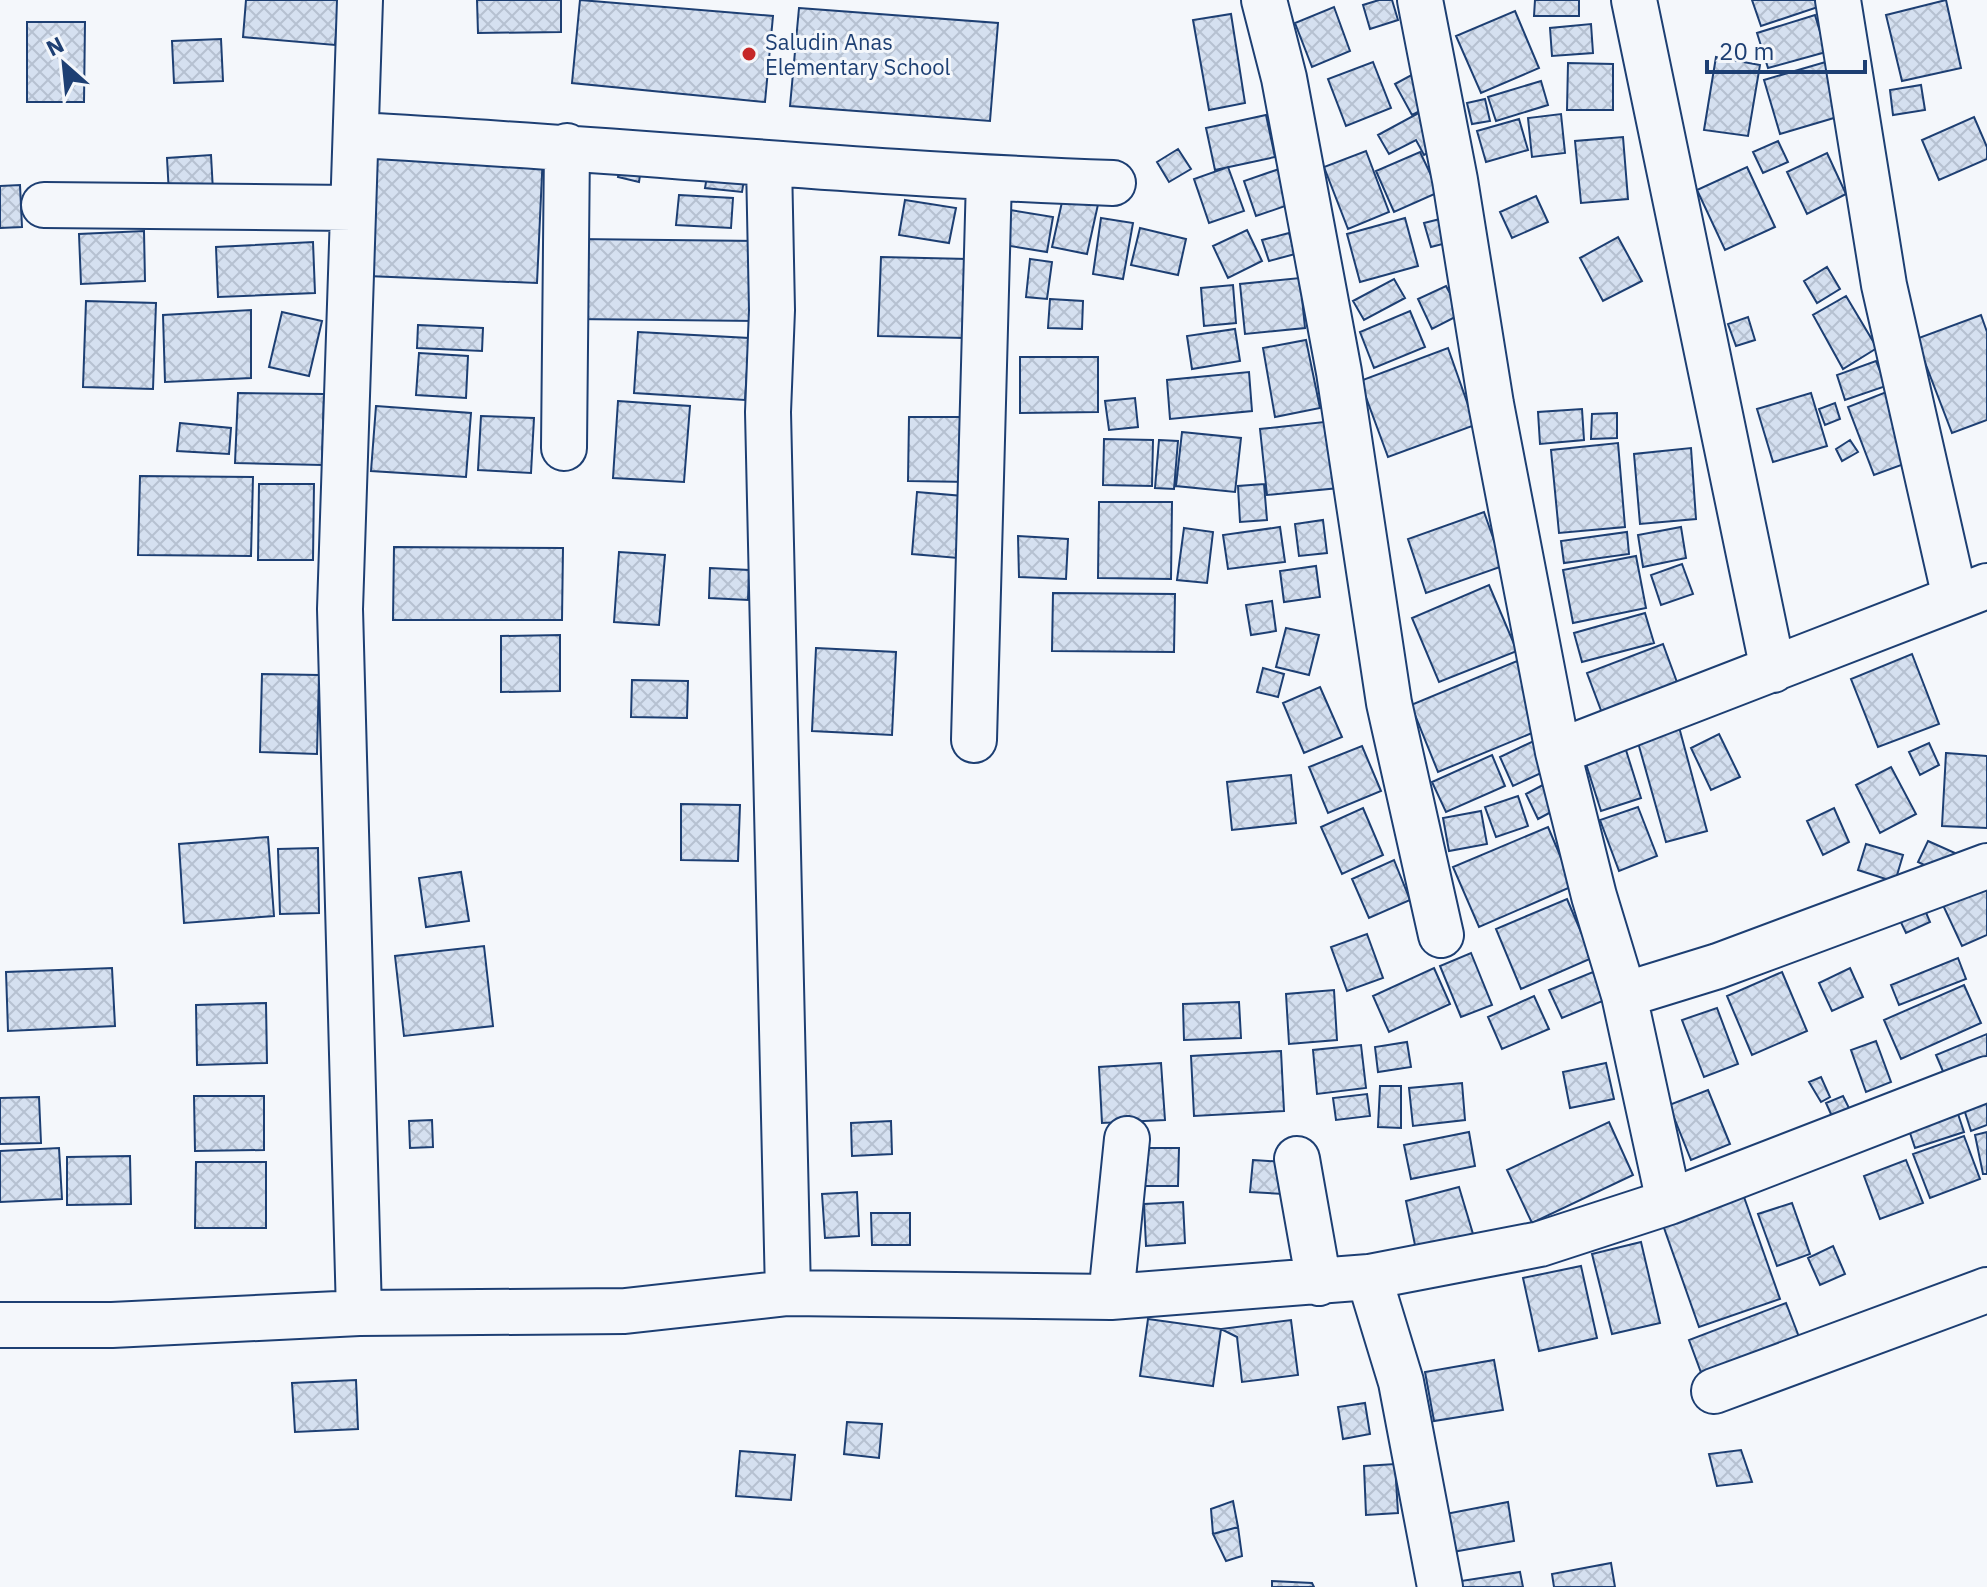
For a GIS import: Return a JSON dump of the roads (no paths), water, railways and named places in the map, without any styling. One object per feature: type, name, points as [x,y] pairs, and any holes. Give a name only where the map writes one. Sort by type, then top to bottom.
[{"type":"street","points":[[359,1313],[340,609],[360,0]]},
{"type":"street","points":[[1264,0],[1284,78],[1339,372],[1389,703],[1441,935]]},
{"type":"street","points":[[1420,0],[1455,180],[1491,404],[1558,752],[1594,896],[1624,995],[1669,1202]]},
{"type":"street","points":[[1634,0],[1773,670]]},
{"type":"street","points":[[1558,752],[1971,592],[1884,285],[1838,0]]},
{"type":"street","points":[[356,135],[567,146],[989,178],[1113,183]]},
{"type":"street","points":[[564,448],[567,146]]},
{"type":"street","points":[[769,163],[772,310],[768,412],[788,1293]]},
{"type":"street","points":[[974,740],[989,178]]},
{"type":"street","points":[[44,205],[352,208]]},
{"type":"street","points":[[1624,995],[1718,966],[1987,866]]},
{"type":"street","points":[[0,1325],[112,1325],[359,1313],[625,1311],[788,1293],[1111,1297],[1369,1277],[1540,1244],[1669,1202],[1987,1079]]},
{"type":"street","points":[[1111,1297],[1127,1139]]},
{"type":"street","points":[[1297,1159],[1319,1283]]},
{"type":"street","points":[[1369,1277],[1401,1382],[1440,1587]]},
{"type":"street","points":[[1714,1391],[1987,1290]]},
{"type":"place","name":"Saludin Anas Elementary School","points":[[749,54]]}]
